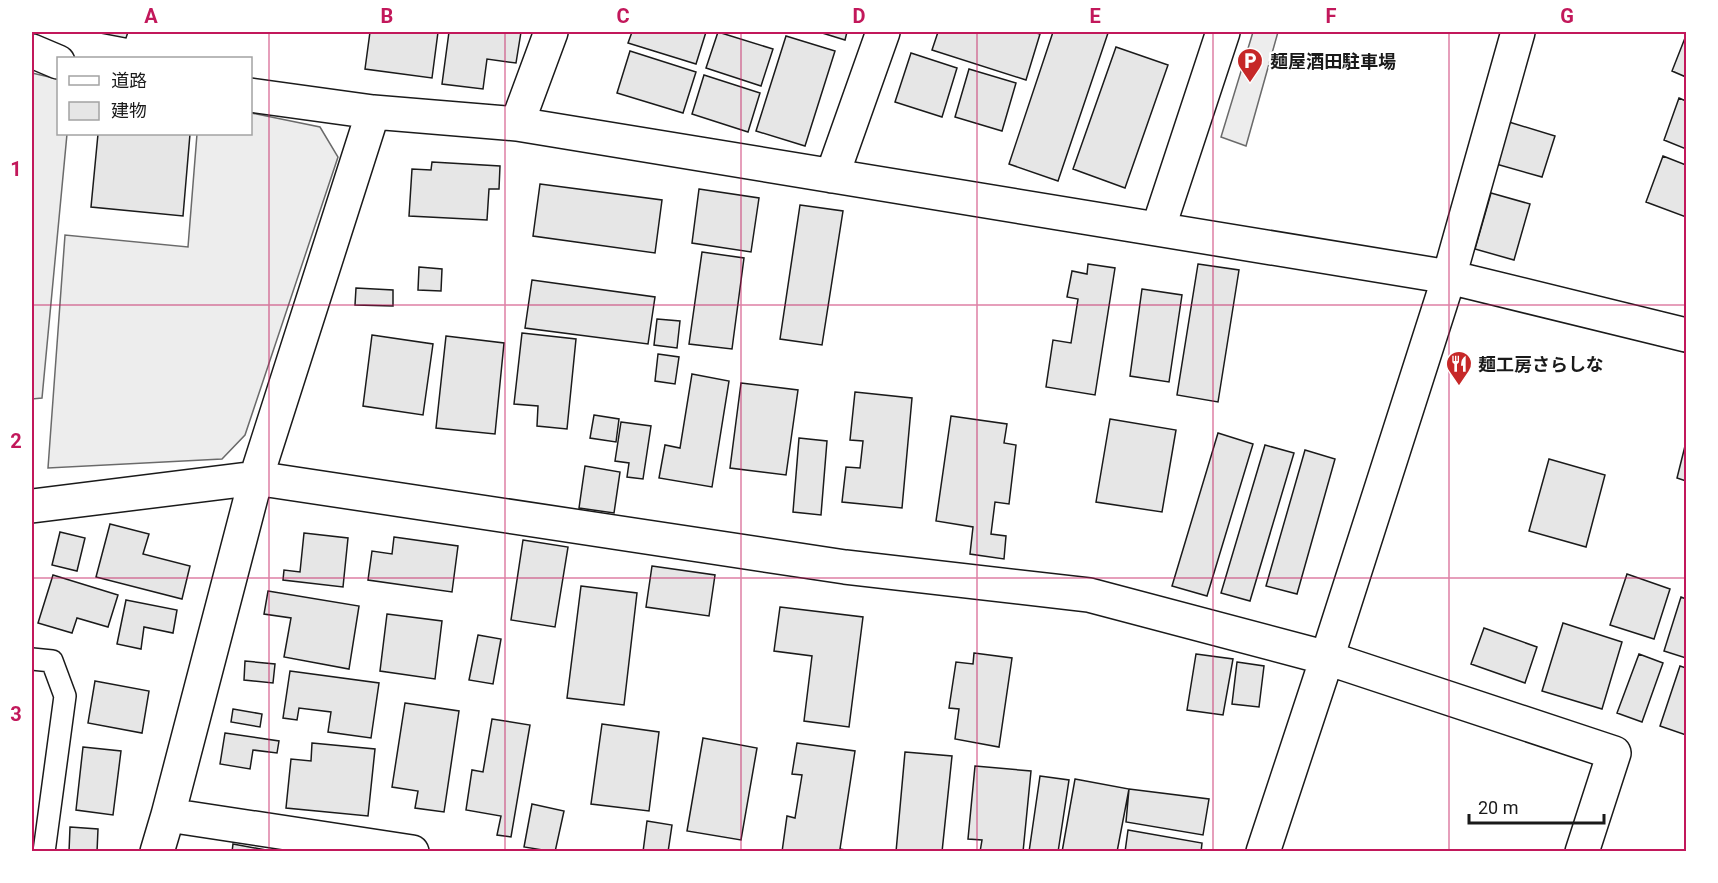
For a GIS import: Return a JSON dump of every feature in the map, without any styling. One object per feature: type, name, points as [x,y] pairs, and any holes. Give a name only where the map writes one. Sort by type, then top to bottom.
[{"type":"street","points":[[517,124],[551,32]]},
{"type":"street","points":[[832,176],[883,32]]},
{"type":"street","points":[[1158,229],[1223,32]]},
{"type":"street","points":[[1263,852],[1449,277],[1518,32]]},
{"type":"street","points":[[32,51],[57,62]]},
{"type":"street","points":[[252,95],[373,112],[517,124],[1449,277],[1686,335]]},
{"type":"street","points":[[157,852],[256,478],[373,112]]},
{"type":"street","points":[[32,506],[256,478],[845,567],[1089,595],[1327,658],[1614,753],[1582,852]]},
{"type":"street","points":[[168,815],[412,852]]},
{"type":"lane","points":[[32,659],[52,661],[65,696],[44,852]]},
{"type":"shaded area","name":"麺屋酒田駐車場","points":[[1253,32],[1278,32],[1246,146],[1221,137]]},
{"type":"shaded area","points":[[32,73],[57,79],[57,135],[67,135],[42,398],[32,399]]},
{"type":"shaded area","points":[[252,113],[320,127],[338,157],[245,435],[222,459],[48,468],[65,235],[188,247],[197,135],[252,135]]},
{"type":"building","points":[[95,32],[128,32],[126,38]]},
{"type":"building","points":[[370,32],[438,32],[432,78],[365,69]]},
{"type":"building","points":[[449,32],[521,32],[516,63],[487,59],[483,89],[442,84]]},
{"type":"building","points":[[632,32],[706,32],[696,64],[628,43]]},
{"type":"building","points":[[718,32],[773,49],[761,86],[706,68]]},
{"type":"building","points":[[819,32],[847,32],[845,40]]},
{"type":"building","points":[[938,32],[1033,32],[1040,34],[1026,80],[932,50]]},
{"type":"building","points":[[1053,32],[1108,33],[1058,181],[1009,164]]},
{"type":"building","points":[[786,36],[835,51],[805,146],[756,131]]},
{"type":"building","points":[[1686,38],[1686,77],[1672,71]]},
{"type":"building","points":[[1116,47],[1168,65],[1125,188],[1073,169]]},
{"type":"building","points":[[630,51],[696,72],[683,113],[617,93]]},
{"type":"building","points":[[911,53],[957,68],[942,117],[895,102]]},
{"type":"building","points":[[969,69],[1016,83],[1002,131],[955,117]]},
{"type":"building","points":[[704,75],[760,93],[748,132],[692,114]]},
{"type":"building","points":[[1679,98],[1686,101],[1686,149],[1664,140]]},
{"type":"building","points":[[1509,122],[1555,136],[1542,177],[1496,164]]},
{"type":"building","points":[[98,135],[190,135],[183,216],[91,207]]},
{"type":"building","points":[[1663,156],[1686,165],[1686,217],[1646,202]]},
{"type":"building","points":[[432,162],[500,166],[499,189],[489,189],[487,220],[409,216],[412,169],[431,170]]},
{"type":"building","points":[[540,184],[662,200],[655,253],[533,236]]},
{"type":"building","points":[[699,189],[759,198],[751,252],[692,243]]},
{"type":"building","points":[[1491,193],[1530,204],[1514,260],[1475,249]]},
{"type":"building","points":[[800,205],[843,211],[822,345],[780,339]]},
{"type":"building","points":[[702,252],[744,258],[732,349],[689,344]]},
{"type":"building","points":[[1088,264],[1115,268],[1095,395],[1046,387],[1053,340],[1071,343],[1078,299],[1067,297],[1072,271],[1087,274]]},
{"type":"building","points":[[1198,264],[1239,270],[1218,402],[1177,395]]},
{"type":"building","points":[[419,267],[442,269],[441,291],[418,290]]},
{"type":"building","points":[[532,280],[655,297],[648,344],[525,328]]},
{"type":"building","points":[[356,288],[393,290],[393,306],[355,305]]},
{"type":"building","points":[[1142,289],[1182,295],[1169,382],[1130,376]]},
{"type":"building","points":[[657,319],[680,321],[677,348],[654,345]]},
{"type":"building","points":[[522,333],[576,339],[567,429],[537,426],[538,406],[514,404]]},
{"type":"building","points":[[372,335],[433,344],[423,415],[363,406]]},
{"type":"building","points":[[446,336],[504,343],[495,434],[436,428]]},
{"type":"building","points":[[658,354],[679,357],[675,384],[655,381]]},
{"type":"building","points":[[692,374],[729,381],[712,487],[659,478],[665,445],[680,448]]},
{"type":"building","points":[[741,383],[798,390],[786,475],[730,468]]},
{"type":"building","points":[[855,392],[912,398],[902,508],[842,502],[846,467],[860,468],[863,441],[850,440]]},
{"type":"building","points":[[594,415],[619,419],[616,442],[590,438]]},
{"type":"building","points":[[951,416],[1007,424],[1004,443],[1016,445],[1009,504],[995,502],[991,534],[1006,536],[1004,559],[970,554],[973,527],[936,521]]},
{"type":"building","points":[[1110,419],[1176,430],[1162,512],[1096,502]]},
{"type":"building","points":[[621,422],[651,426],[643,479],[627,477],[629,463],[615,461]]},
{"type":"building","points":[[1218,433],[1253,444],[1207,596],[1172,586]]},
{"type":"building","points":[[799,438],[827,441],[821,515],[793,512]]},
{"type":"building","points":[[1686,442],[1686,481],[1677,478]]},
{"type":"building","points":[[1265,445],[1294,453],[1250,601],[1221,593]]},
{"type":"building","points":[[1305,450],[1335,459],[1297,594],[1266,586]]},
{"type":"building","points":[[1549,459],[1605,475],[1586,547],[1529,531]]},
{"type":"building","points":[[585,466],[620,472],[614,513],[579,508]]},
{"type":"building","points":[[110,524],[149,534],[143,554],[190,566],[182,599],[96,577]]},
{"type":"building","points":[[60,532],[85,538],[77,571],[52,565]]},
{"type":"building","points":[[304,533],[348,538],[343,587],[283,580],[284,570],[300,572]]},
{"type":"building","points":[[394,537],[458,546],[452,592],[368,580],[372,551],[392,554]]},
{"type":"building","points":[[523,540],[568,547],[555,627],[511,620]]},
{"type":"building","points":[[652,566],[715,575],[709,616],[646,607]]},
{"type":"building","points":[[1627,574],[1670,589],[1654,639],[1610,625]]},
{"type":"building","points":[[53,575],[118,595],[108,627],[77,618],[72,633],[38,623]]},
{"type":"building","points":[[581,586],[637,593],[624,705],[567,698]]},
{"type":"building","points":[[268,591],[359,606],[349,669],[284,657],[291,618],[264,614]]},
{"type":"building","points":[[1681,597],[1686,599],[1686,658],[1664,651]]},
{"type":"building","points":[[126,600],[177,610],[173,633],[144,627],[141,649],[117,644]]},
{"type":"building","points":[[780,607],[863,617],[849,727],[804,721],[812,656],[774,651]]},
{"type":"building","points":[[387,614],[442,621],[435,679],[380,671]]},
{"type":"building","points":[[1563,623],[1622,642],[1602,709],[1542,691]]},
{"type":"building","points":[[1484,628],[1537,647],[1525,683],[1471,664]]},
{"type":"building","points":[[478,635],[501,639],[493,684],[469,680]]},
{"type":"building","points":[[974,653],[1012,658],[999,747],[955,739],[959,709],[949,708],[956,662],[973,664]]},
{"type":"building","points":[[1196,654],[1233,659],[1223,715],[1187,710]]},
{"type":"building","points":[[1639,654],[1663,663],[1642,722],[1617,713]]},
{"type":"building","points":[[245,661],[275,664],[273,683],[244,680]]},
{"type":"building","points":[[1237,662],[1264,666],[1259,707],[1232,704]]},
{"type":"building","points":[[1680,666],[1686,668],[1686,735],[1660,726]]},
{"type":"building","points":[[290,671],[379,683],[371,738],[328,732],[331,712],[299,708],[297,720],[283,718]]},
{"type":"building","points":[[95,681],[149,691],[142,733],[88,723]]},
{"type":"building","points":[[405,703],[459,711],[444,812],[415,808],[418,791],[392,787]]},
{"type":"building","points":[[233,709],[262,714],[260,727],[231,722]]},
{"type":"building","points":[[492,719],[530,725],[511,837],[497,835],[501,816],[466,810],[472,770],[483,772]]},
{"type":"building","points":[[602,724],[659,732],[649,811],[591,804]]},
{"type":"building","points":[[225,733],[279,741],[277,753],[253,750],[250,769],[220,764]]},
{"type":"building","points":[[703,738],[757,748],[741,840],[687,831]]},
{"type":"building","points":[[312,743],[375,749],[368,816],[286,808],[291,759],[311,761]]},
{"type":"building","points":[[797,743],[855,751],[840,849],[856,852],[782,852],[787,816],[795,818],[802,775],[792,774]]},
{"type":"building","points":[[83,747],[121,751],[113,815],[76,810]]},
{"type":"building","points":[[905,752],[952,756],[942,852],[896,852]]},
{"type":"building","points":[[975,766],[1031,771],[1023,852],[980,852],[982,840],[968,839]]},
{"type":"building","points":[[1040,776],[1069,780],[1058,852],[1029,852]]},
{"type":"building","points":[[1075,779],[1129,789],[1117,852],[1062,852]]},
{"type":"building","points":[[1129,789],[1209,799],[1203,835],[1126,822]]},
{"type":"building","points":[[532,804],[564,811],[555,852],[524,847]]},
{"type":"building","points":[[647,821],[672,825],[668,852],[643,852]]},
{"type":"building","points":[[70,827],[98,829],[97,852],[69,852]]},
{"type":"building","points":[[1128,830],[1202,843],[1201,852],[1125,852]]},
{"type":"building","points":[[233,844],[277,852],[232,852]]},
{"type":"place","name":"麺屋酒田駐車場","points":[[1250,84]]},
{"type":"place","name":"麺工房さらしな","points":[[1459,387]]}]
